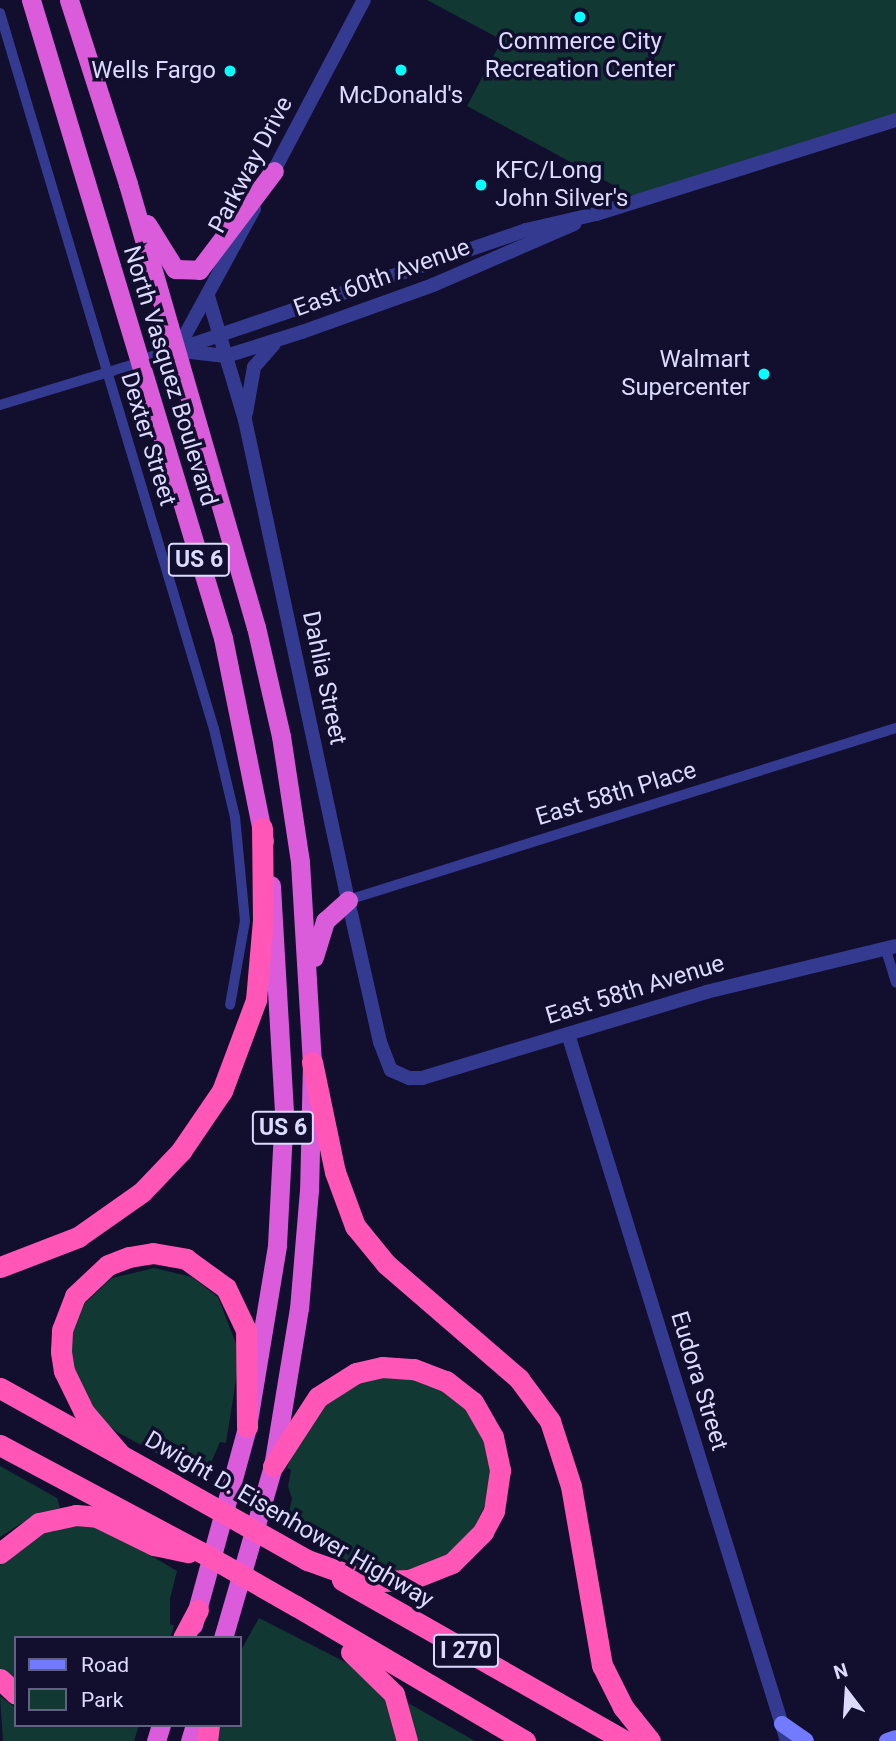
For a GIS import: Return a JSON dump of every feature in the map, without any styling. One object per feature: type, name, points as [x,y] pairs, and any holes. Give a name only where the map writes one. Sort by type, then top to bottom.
[{"type":"highway","name":"North Vasquez Boulevard","points":[[31,0],[138,363],[223,638],[262,828],[275,920],[284,1112],[272,1290],[247,1427],[190,1636]]},
{"type":"highway","name":"North Vasquez Boulevard","points":[[69,0],[128,184],[177,350],[268,676],[293,809],[311,992],[309,1191],[299,1308],[273,1466],[224,1636]]},
{"type":"highway","points":[[128,184],[170,264],[192,272],[214,255],[274,172]]},
{"type":"highway","points":[[0,1267],[78,1237],[142,1192],[181,1151],[222,1091],[256,1000],[263,931],[262,828]]},
{"type":"highway","points":[[311,992],[319,935],[325,922],[348,901]]},
{"type":"highway","points":[[312,1062],[335,1172],[355,1226],[386,1264],[519,1379],[550,1421],[571,1486],[602,1665],[623,1707],[650,1741]]},
{"type":"highway","points":[[120,1454],[84,1412],[64,1371],[62,1330],[75,1296],[90,1279],[130,1256],[153,1254],[187,1259],[226,1288],[246,1330],[247,1427]]},
{"type":"highway","points":[[273,1466],[305,1411],[328,1388],[356,1373],[382,1367],[414,1369],[446,1381],[472,1402],[493,1437],[500,1470],[495,1511],[483,1532],[452,1563],[421,1577],[382,1581],[307,1560]]},
{"type":"highway","name":"Dwight D. Eisenhower Highway","points":[[0,1388],[625,1741]]},
{"type":"highway","points":[[0,1445],[156,1537]]},
{"type":"highway","points":[[0,1553],[38,1523],[76,1516],[97,1517],[156,1537]]},
{"type":"highway","name":"I 270","points":[[156,1537],[210,1557],[525,1741]]},
{"type":"highway","points":[[296,1606],[388,1684],[403,1716],[407,1741]]},
{"type":"highway","points":[[184,1636],[198,1610]]},
{"type":"highway","points":[[0,1679],[14,1692]]},
{"type":"main road","points":[[782,1724],[806,1741]]},
{"type":"main road","points":[[887,1741],[896,1738]]},
{"type":"street","name":"Parkway Drive","points":[[177,350],[364,0]]},
{"type":"street","name":"Dexter Street","points":[[0,13],[214,729],[234,817],[245,921],[230,1005]]},
{"type":"street","name":"East 60th Avenue","points":[[0,405],[138,363],[526,230],[596,214],[896,120]]},
{"type":"street","name":"East 60th Avenue","points":[[177,350],[226,356],[281,339],[433,285],[596,214]]},
{"type":"street","name":"Dahlia Street","points":[[208,296],[245,420],[348,901],[380,1042],[391,1070]]},
{"type":"street","points":[[245,420],[254,367],[281,339]]},
{"type":"street","name":"East 58th Place","points":[[348,901],[896,728]]},
{"type":"street","points":[[891,948],[896,982]]},
{"type":"street","name":"East 58th Avenue","points":[[391,1070],[409,1079],[422,1078],[706,992],[891,948]]},
{"type":"street","name":"Eudora Street","points":[[568,1034],[787,1741]]},
{"type":"green space","points":[[427,0],[896,0],[896,120],[641,200],[467,106],[502,40]]},
{"type":"green space","points":[[154,1268],[192,1277],[218,1297],[240,1354],[226,1443],[220,1442],[204,1479],[117,1432],[100,1418],[73,1379],[69,1337],[80,1308],[112,1278]]},
{"type":"green space","points":[[365,1376],[425,1379],[460,1402],[481,1431],[490,1465],[487,1500],[476,1524],[456,1550],[429,1566],[394,1573],[360,1568],[286,1525],[292,1499],[288,1486],[291,1470],[287,1468],[305,1419]]},
{"type":"green space","points":[[0,1466],[57,1498],[60,1508],[38,1513],[0,1537]]},
{"type":"green space","points":[[70,1523],[106,1529],[177,1571],[170,1599],[170,1624],[174,1626],[171,1636],[14,1636],[14,1684],[0,1668],[0,1565],[29,1536]]},
{"type":"green space","points":[[259,1618],[353,1666],[387,1700],[399,1741],[210,1741],[211,1727],[242,1727],[242,1648]]},
{"type":"green space","points":[[0,1696],[14,1706],[14,1727],[138,1727],[134,1741],[3,1741]]},
{"type":"green space","points":[[408,1703],[475,1741],[414,1741]]},
{"type":"place","name":"Commerce City Recreation Center","points":[[580,17]]},
{"type":"place","name":"McDonald's","points":[[401,70]]},
{"type":"place","name":"Wells Fargo","points":[[230,71]]},
{"type":"place","name":"KFC/Long John Silver's","points":[[481,185]]},
{"type":"place","name":"Walmart Supercenter","points":[[764,374]]}]
